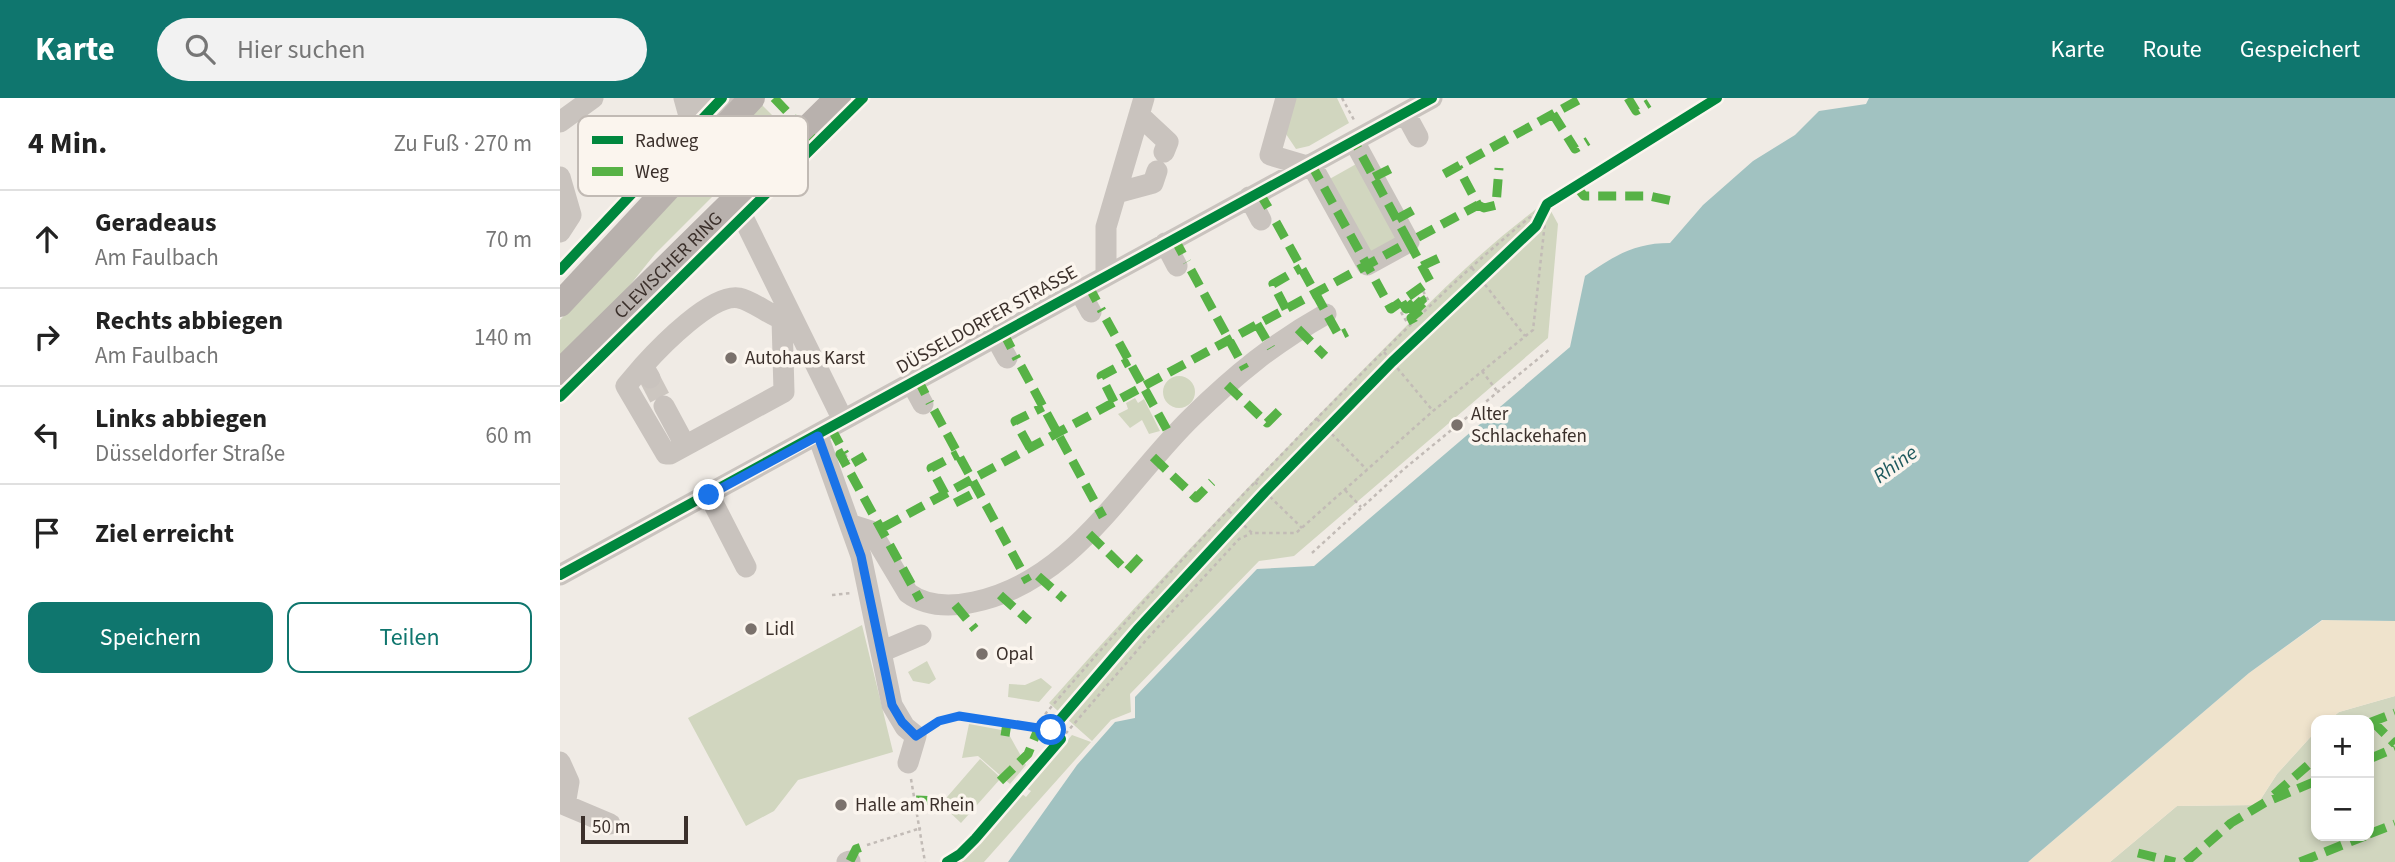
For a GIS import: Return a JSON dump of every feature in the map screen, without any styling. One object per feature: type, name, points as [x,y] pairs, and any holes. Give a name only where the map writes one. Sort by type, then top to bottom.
[{"type":"main road","name":"CLEVISCHER RING","points":[[808,128],[838,98]]},
{"type":"main road","points":[[735,116],[748,102]]},
{"type":"main road","points":[[560,304],[660,196]]},
{"type":"main road","name":"CLEVISCHER RING","points":[[560,372],[740,196]]},
{"type":"street","points":[[560,122],[593,98]]},
{"type":"street","points":[[687,98],[712,109],[748,102]]},
{"type":"street","points":[[687,98],[690,116]]},
{"type":"street","points":[[1261,220],[1254,195],[1270,155],[1286,98]]},
{"type":"street","name":"DÜSSELDORFER STRASSE","points":[[560,575],[1432,98]]},
{"type":"street","points":[[1116,193],[1153,183],[1168,142],[1141,106]]},
{"type":"street","points":[[1106,276],[1106,227],[1141,106]]},
{"type":"street","points":[[1405,113],[1418,137]]},
{"type":"street","points":[[1270,155],[1309,165],[1367,265],[1409,242],[1358,138]]},
{"type":"street","points":[[560,177],[571,215],[560,232]]},
{"type":"street","points":[[735,201],[786,317],[843,420]]},
{"type":"street","points":[[1165,243],[1177,266]]},
{"type":"street","points":[[1079,290],[1091,312]]},
{"type":"street","points":[[729,299],[745,300],[765,313],[786,317],[784,392],[666,454],[626,386],[647,372],[683,324],[729,299]]},
{"type":"street","points":[[852,525],[871,531],[908,593],[914,598],[946,606],[1000,595],[1056,564],[1088,534],[1194,414],[1280,339],[1326,314]]},
{"type":"street","points":[[995,336],[1007,358]]},
{"type":"street","points":[[911,382],[923,404]]},
{"type":"street","points":[[664,406],[685,445]]},
{"type":"street","points":[[818,436],[852,525],[883,651],[892,705],[902,722],[916,736],[908,763]]},
{"type":"street","points":[[709,495],[747,567]]},
{"type":"street","points":[[883,651],[921,635]]},
{"type":"street","points":[[560,762],[569,782],[562,803],[610,824]]},
{"type":"path","points":[[1342,98],[1358,138]]},
{"type":"path","points":[[1039,727],[1046,713],[1126,620],[1255,482],[1384,352],[1507,234],[1548,204],[1533,330],[1433,411],[1302,528],[1289,535],[1252,533],[1239,539],[1147,639],[1062,739]]},
{"type":"path","points":[[1472,268],[1525,336]]},
{"type":"path","points":[[1423,291],[1430,303]]},
{"type":"path","points":[[1401,312],[1408,324]]},
{"type":"path","points":[[1312,553],[1497,391],[1550,349]]},
{"type":"path","points":[[1384,352],[1433,411]]},
{"type":"path","points":[[1482,371],[1497,391]]},
{"type":"path","points":[[1317,419],[1367,470]]},
{"type":"path","points":[[845,454],[849,461]]},
{"type":"path","points":[[1255,482],[1302,528]]},
{"type":"path","points":[[1345,490],[1362,507]]},
{"type":"path","points":[[1229,511],[1252,533]]},
{"type":"path","points":[[916,736],[939,721],[959,716],[1051,730]]},
{"type":"path","points":[[914,793],[925,862]]},
{"type":"path","points":[[867,845],[921,828]]},
{"type":"green space","points":[[1295,98],[1337,98],[1349,123],[1309,146],[1296,149],[1282,128]]},
{"type":"green space","points":[[761,104],[773,116],[750,116]]},
{"type":"green space","points":[[1358,163],[1400,241],[1368,259],[1326,181]]},
{"type":"green space","points":[[675,196],[713,196],[655,254],[618,300],[560,358],[560,320]]},
{"type":"green space","points":[[1546,202],[1558,224],[1548,338],[1294,556],[1259,561],[1130,694],[1131,712],[1111,720],[1092,741],[1049,703],[1194,544],[1392,340],[1466,268]]},
{"type":"green space","points":[[1179,376],[1190,381],[1195,392],[1190,403],[1179,408],[1168,403],[1163,392],[1168,381]]},
{"type":"green space","points":[[1135,398],[1138,403],[1144,399],[1160,431],[1149,434],[1142,420],[1130,428],[1118,414],[1128,409],[1126,403]]},
{"type":"green space","points":[[862,625],[893,752],[798,780],[774,811],[746,826],[688,718]]},
{"type":"green space","points":[[927,661],[936,679],[929,684],[913,681],[908,672]]},
{"type":"green space","points":[[1041,678],[1052,687],[1039,702],[1008,697],[1009,684],[1025,685]]},
{"type":"green space","points":[[2395,696],[2395,862],[2110,862],[2177,806],[2257,805],[2277,774],[2311,737],[2311,841],[2374,841],[2374,715],[2335,715]]},
{"type":"green space","points":[[969,724],[1007,731],[1026,765],[1010,784],[978,756],[962,758]]},
{"type":"green space","points":[[1072,735],[1091,742],[984,862],[959,862],[1021,793],[1026,797],[1031,791],[1026,788]]},
{"type":"green space","points":[[980,759],[1001,778],[961,823],[941,804]]},
{"type":"sand","points":[[2323,620],[2395,621],[2395,696],[2335,715],[2311,715],[2311,737],[2277,774],[2257,805],[2177,806],[2110,862],[2028,862],[2249,673]]},
{"type":"water","name":"Rhine","points":[[1869,98],[2395,98],[2395,621],[2322,620],[2249,673],[2028,862],[1008,862],[1077,765],[1115,722],[1135,718],[1135,697],[1257,569],[1314,566],[1570,347],[1585,276],[1605,262],[1635,248],[1670,243],[1703,205],[1753,161],[1795,135],[1819,111],[1866,104]]},
{"type":"tunnel","points":[[650,379],[664,406]]},
{"type":"marked path","points":[[774,98],[791,116]]},
{"type":"marked path","points":[[1444,174],[1582,98]]},
{"type":"marked path","points":[[1628,98],[1636,111],[1649,103]]},
{"type":"marked path","points":[[1553,114],[1575,149],[1588,141]]},
{"type":"marked path","points":[[808,134],[818,144]]},
{"type":"marked path","points":[[1311,164],[1367,265],[1409,242],[1354,141]]},
{"type":"marked path","points":[[1374,177],[1394,167]]},
{"type":"marked path","points":[[884,527],[1367,265],[1391,309],[1430,281],[1409,242],[1478,205],[1458,167]]},
{"type":"marked path","points":[[1478,205],[1484,208],[1496,205],[1499,168]]},
{"type":"marked path","points":[[1576,186],[1584,196],[1649,196],[1677,202]]},
{"type":"marked path","points":[[1259,192],[1272,214]]},
{"type":"marked path","points":[[1397,219],[1417,208]]},
{"type":"marked path","points":[[1276,222],[1339,336],[1347,332]]},
{"type":"marked path","points":[[1174,238],[1187,262]]},
{"type":"marked path","points":[[1422,266],[1439,258]]},
{"type":"marked path","points":[[1286,309],[1273,284],[1301,268]]},
{"type":"marked path","points":[[1191,270],[1245,369]]},
{"type":"marked path","points":[[1088,285],[1102,311]]},
{"type":"marked path","points":[[1402,302],[1406,309],[1420,297],[1422,300],[1408,313],[1410,316],[1423,303],[1425,306],[1411,318],[1420,335]]},
{"type":"marked path","points":[[1106,319],[1171,437]]},
{"type":"marked path","points":[[1257,324],[1271,348]]},
{"type":"marked path","points":[[1298,329],[1325,356]]},
{"type":"marked path","points":[[1003,332],[1017,359]]},
{"type":"marked path","points":[[1114,402],[1101,376],[1129,361]]},
{"type":"marked path","points":[[1021,366],[1103,517]]},
{"type":"marked path","points":[[917,378],[930,403]]},
{"type":"marked path","points":[[1227,385],[1267,423],[1282,408]]},
{"type":"marked path","points":[[1030,448],[1015,421],[1043,407]]},
{"type":"marked path","points":[[934,410],[1028,582]]},
{"type":"marked path","points":[[831,428],[845,454]]},
{"type":"marked path","points":[[844,452],[840,454],[920,600]]},
{"type":"marked path","points":[[945,494],[931,468],[958,454]]},
{"type":"marked path","points":[[853,463],[865,456]]},
{"type":"marked path","points":[[1153,457],[1196,498],[1212,482]]},
{"type":"marked path","points":[[955,503],[978,491]]},
{"type":"marked path","points":[[1089,534],[1127,571],[1142,555]]},
{"type":"marked path","points":[[1038,576],[1064,599]]},
{"type":"marked path","points":[[1000,595],[1029,621]]},
{"type":"marked path","points":[[955,605],[975,629]]},
{"type":"marked path","points":[[2374,721],[2395,713]]},
{"type":"marked path","points":[[1005,736],[1007,723]]},
{"type":"marked path","points":[[2374,723],[2395,744]]},
{"type":"marked path","points":[[1000,781],[1028,754],[1039,727]]},
{"type":"marked path","points":[[2374,757],[2395,748]]},
{"type":"marked path","points":[[2274,795],[2311,762]]},
{"type":"marked path","points":[[2186,862],[2231,823],[2266,802],[2311,783]]},
{"type":"marked path","points":[[916,800],[944,801]]},
{"type":"marked path","points":[[2374,832],[2395,824]]},
{"type":"marked path","points":[[2300,862],[2352,841]]},
{"type":"marked path","points":[[850,861],[856,849],[867,845]]},
{"type":"marked path","points":[[2138,853],[2175,862]]},
{"type":"cycle path","points":[[705,116],[722,98]]},
{"type":"cycle path","points":[[808,152],[863,98]]},
{"type":"cycle path","points":[[560,575],[1432,98]]},
{"type":"cycle path","points":[[947,862],[975,839],[1061,739],[1051,730],[1137,630],[1265,492],[1392,362],[1536,226],[1547,204],[1717,98]]},
{"type":"cycle path","points":[[560,270],[630,196]]},
{"type":"cycle path","points":[[560,397],[764,196]]},
{"type":"place","name":"Autohaus Karst","points":[[731,358]]},
{"type":"place","name":"Alter Schlackehafen","points":[[1457,425]]},
{"type":"place","name":"Lidl","points":[[751,629]]},
{"type":"place","name":"Opal","points":[[982,654]]},
{"type":"place","name":"Halle am Rhein","points":[[841,805]]},
{"type":"route","points":[[709,495],[818,436],[852,525],[883,651],[890,698],[905,727],[916,736],[939,721],[959,716],[1051,730]]}]
